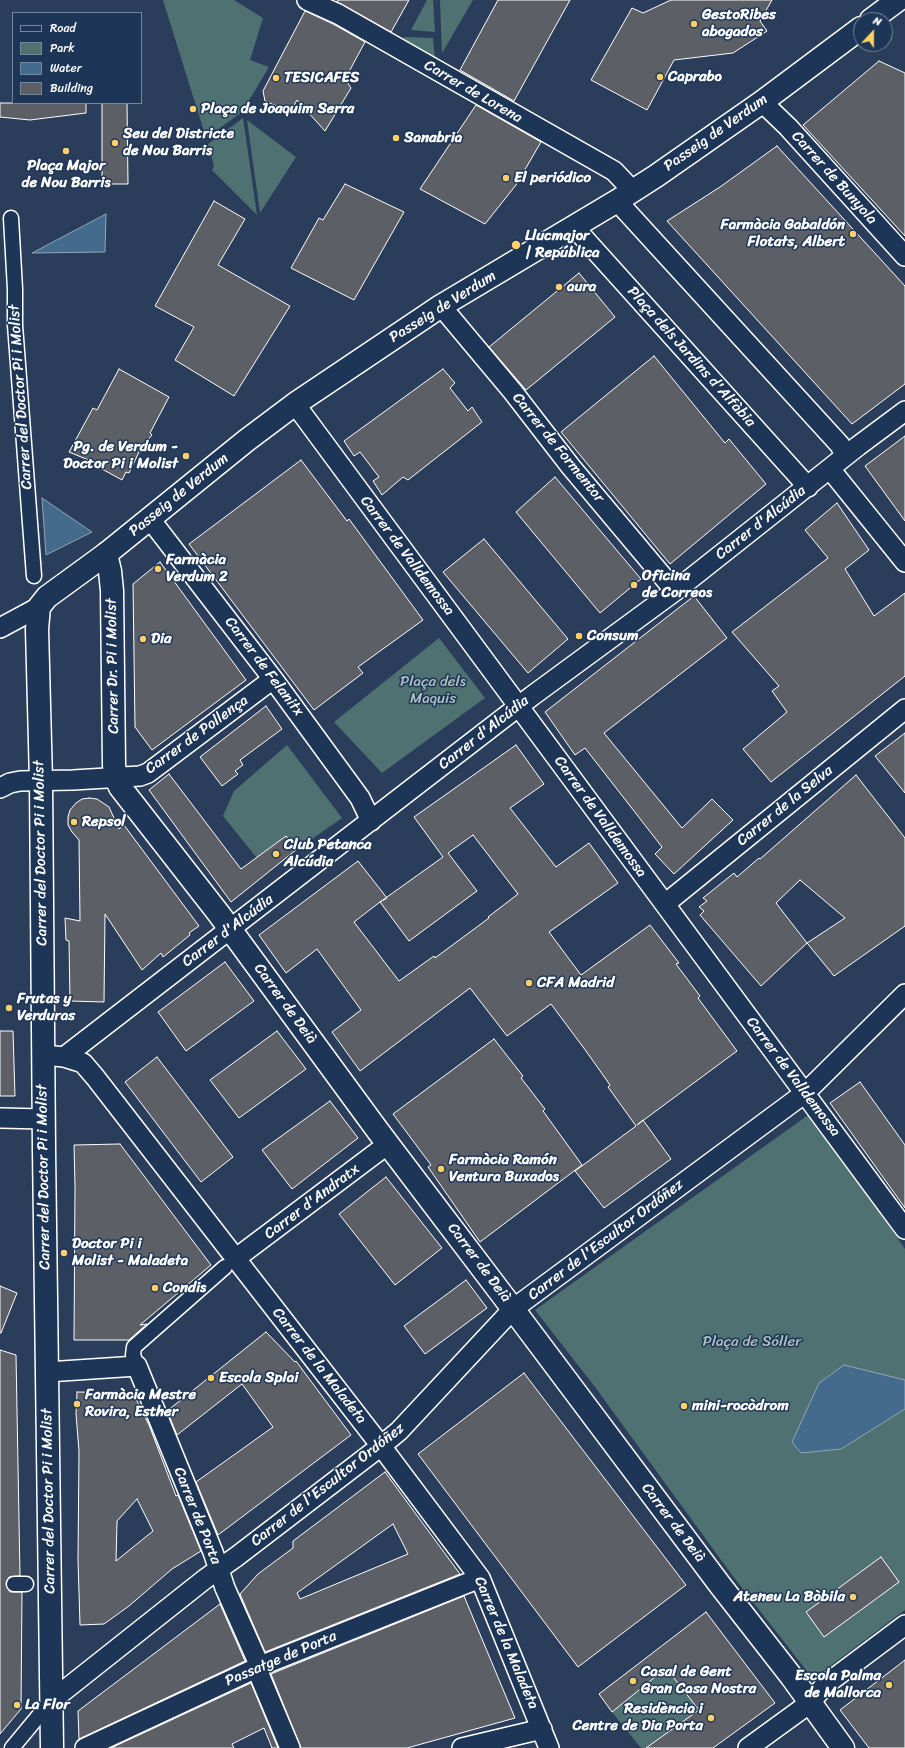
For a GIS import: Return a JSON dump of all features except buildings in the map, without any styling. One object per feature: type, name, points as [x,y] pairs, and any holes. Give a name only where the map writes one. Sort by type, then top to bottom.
[{"type":"main road","points":[[882,12],[898,0]]},
{"type":"main road","points":[[902,0],[905,3]]},
{"type":"main road","name":"Passeig de Verdum","points":[[40,607],[47,597],[106,554],[247,440],[295,404],[441,306],[625,196],[762,102],[853,34]]},
{"type":"main road","name":"Carrer Dr. Pi i Molist","points":[[106,554],[110,571],[112,591],[114,748],[116,778]]},
{"type":"main road","name":"Carrer del Doctor Pi i Molist","points":[[40,607],[37,629],[41,781],[43,1119],[52,1748]]},
{"type":"main road","name":"Carrer de Deià","points":[[116,778],[120,787],[230,929],[388,1144],[514,1309],[843,1748]]},
{"type":"street","name":"Carrer de Lorena","points":[[307,0],[338,14],[614,171],[625,196]]},
{"type":"street","name":"Carrer de Bunyola","points":[[762,102],[788,127],[905,256]]},
{"type":"street","points":[[625,196],[840,445],[845,456]]},
{"type":"street","name":"Carrer del Doctor Pi i Molist","points":[[11,218],[15,289],[15,324],[34,576]]},
{"type":"street","name":"Plaça dels Jardins d'Alfàbia","points":[[574,227],[808,487]]},
{"type":"street","name":"Carrer de Formentor","points":[[441,306],[513,392],[571,467],[675,591]]},
{"type":"street","name":"Carrer de Valldemossa","points":[[295,404],[905,1229]]},
{"type":"street","name":"Carrer d'Alcúdia","points":[[64,1057],[532,696],[675,591],[808,487],[845,456],[905,411]]},
{"type":"street","points":[[830,469],[905,562]]},
{"type":"street","name":"Carrer de Felanitx","points":[[150,518],[274,679],[360,798],[371,821]]},
{"type":"street","points":[[0,628],[40,607]]},
{"type":"street","name":"Carrer de Pollença","points":[[0,788],[10,783],[20,781],[116,778],[140,776],[148,773],[274,679]]},
{"type":"street","name":"Carrer de la Selva","points":[[664,904],[905,709]]},
{"type":"street","name":"Carrer de l'Escultor Ordóñez","points":[[51,1701],[205,1579],[219,1570],[381,1446],[399,1431],[514,1309],[805,1094],[903,1003]]},
{"type":"street","name":"Carrer de la Maladeta","points":[[43,1055],[64,1057],[83,1063],[230,1263],[381,1446],[480,1578],[549,1748]]},
{"type":"street","points":[[0,1118],[43,1119]]},
{"type":"street","name":"Carrer d'Andratx","points":[[137,1366],[133,1355],[134,1347],[230,1263],[388,1144]]},
{"type":"street","points":[[47,1372],[137,1366]]},
{"type":"street","name":"Carrer de Porta","points":[[137,1366],[213,1552],[225,1588],[257,1660],[257,1668],[290,1748]]},
{"type":"street","name":"Passatge de Porta","points":[[85,1748],[257,1668],[480,1578]]},
{"type":"street","points":[[748,1748],[810,1703],[825,1685],[905,1625]]},
{"type":"street","points":[[12,1748],[51,1701]]},
{"type":"street","points":[[462,1748],[542,1729]]},
{"type":"green space","points":[[163,0],[234,0],[263,18],[250,60],[269,67],[242,112],[206,138]]},
{"type":"green space","points":[[427,0],[433,0],[435,32],[411,30]]},
{"type":"green space","points":[[440,0],[473,0],[442,53]]},
{"type":"green space","points":[[404,37],[433,38],[435,59],[402,42]]},
{"type":"green space","points":[[243,118],[257,215],[212,170],[214,166],[208,144]]},
{"type":"green space","points":[[247,120],[296,157],[260,213]]},
{"type":"green space","name":"Plaça dels Maquis","points":[[439,638],[485,698],[382,773],[334,722]]},
{"type":"green space","points":[[287,745],[342,818],[296,850],[285,836],[257,858],[223,816],[234,791]]},
{"type":"green space","name":"Plaça de Sóller","points":[[811,1113],[905,1249],[905,1610],[813,1679],[732,1575],[595,1387],[535,1310]]},
{"type":"green space","points":[[666,1668],[699,1710],[646,1748],[641,1748],[612,1712]]},
{"type":"water","points":[[106,214],[105,252],[32,253]]},
{"type":"water","points":[[42,498],[92,532],[46,555]]},
{"type":"water","points":[[844,1365],[905,1380],[905,1409],[841,1449],[801,1453],[792,1442],[819,1383]]},
{"type":"place","name":"GestoRibes abogados","points":[[694,24]]},
{"type":"place","name":"Caprabo","points":[[660,77]]},
{"type":"place","name":"TESICAFES","points":[[276,78]]},
{"type":"place","name":"Plaça de Joaquim Serra","points":[[193,109]]},
{"type":"place","name":"Sanabria","points":[[396,138]]},
{"type":"place","name":"Seu del Districte de Nou Barris","points":[[115,143]]},
{"type":"place","name":"Plaça Major de Nou Barris","points":[[66,151]]},
{"type":"place","name":"El periódico","points":[[506,178]]},
{"type":"place","name":"Farmàcia Gabaldón Flotats, Albert","points":[[853,234]]},
{"type":"place","name":"Llucmajor | República","points":[[516,245]]},
{"type":"place","name":"aura","points":[[559,287]]},
{"type":"place","name":"Pg. de Verdum - Doctor Pi i Molist","points":[[186,456]]},
{"type":"place","name":"Farmàcia Verdum 2","points":[[158,569]]},
{"type":"place","name":"Oficina de Correos","points":[[634,585]]},
{"type":"place","name":"Consum","points":[[579,636]]},
{"type":"place","name":"Dia","points":[[143,639]]},
{"type":"place","name":"Repsol","points":[[74,822]]},
{"type":"place","name":"Club Petanca Alcúdia","points":[[276,854]]},
{"type":"place","name":"CFA Madrid","points":[[529,983]]},
{"type":"place","name":"Frutas y Verduras","points":[[9,1008]]},
{"type":"place","name":"Farmàcia Ramón Ventura Buxados","points":[[441,1169]]},
{"type":"place","name":"Doctor Pi i Molist - Maladeta","points":[[64,1253]]},
{"type":"place","name":"Condis","points":[[155,1288]]},
{"type":"place","name":"Escola Splai","points":[[211,1378]]},
{"type":"place","name":"Farmàcia Mestre Rovira, Esther","points":[[77,1404]]},
{"type":"place","name":"mini-rocòdrom","points":[[684,1406]]},
{"type":"place","name":"Ateneu La Bòbila","points":[[853,1597]]},
{"type":"place","name":"Casal de Gent Gran Casa Nostra","points":[[633,1681]]},
{"type":"place","name":"Escola Palma de Mallorca","points":[[889,1685]]},
{"type":"place","name":"La Flor","points":[[17,1705]]},
{"type":"place","name":"Residència i Centre de Dia Porta","points":[[711,1718]]}]
